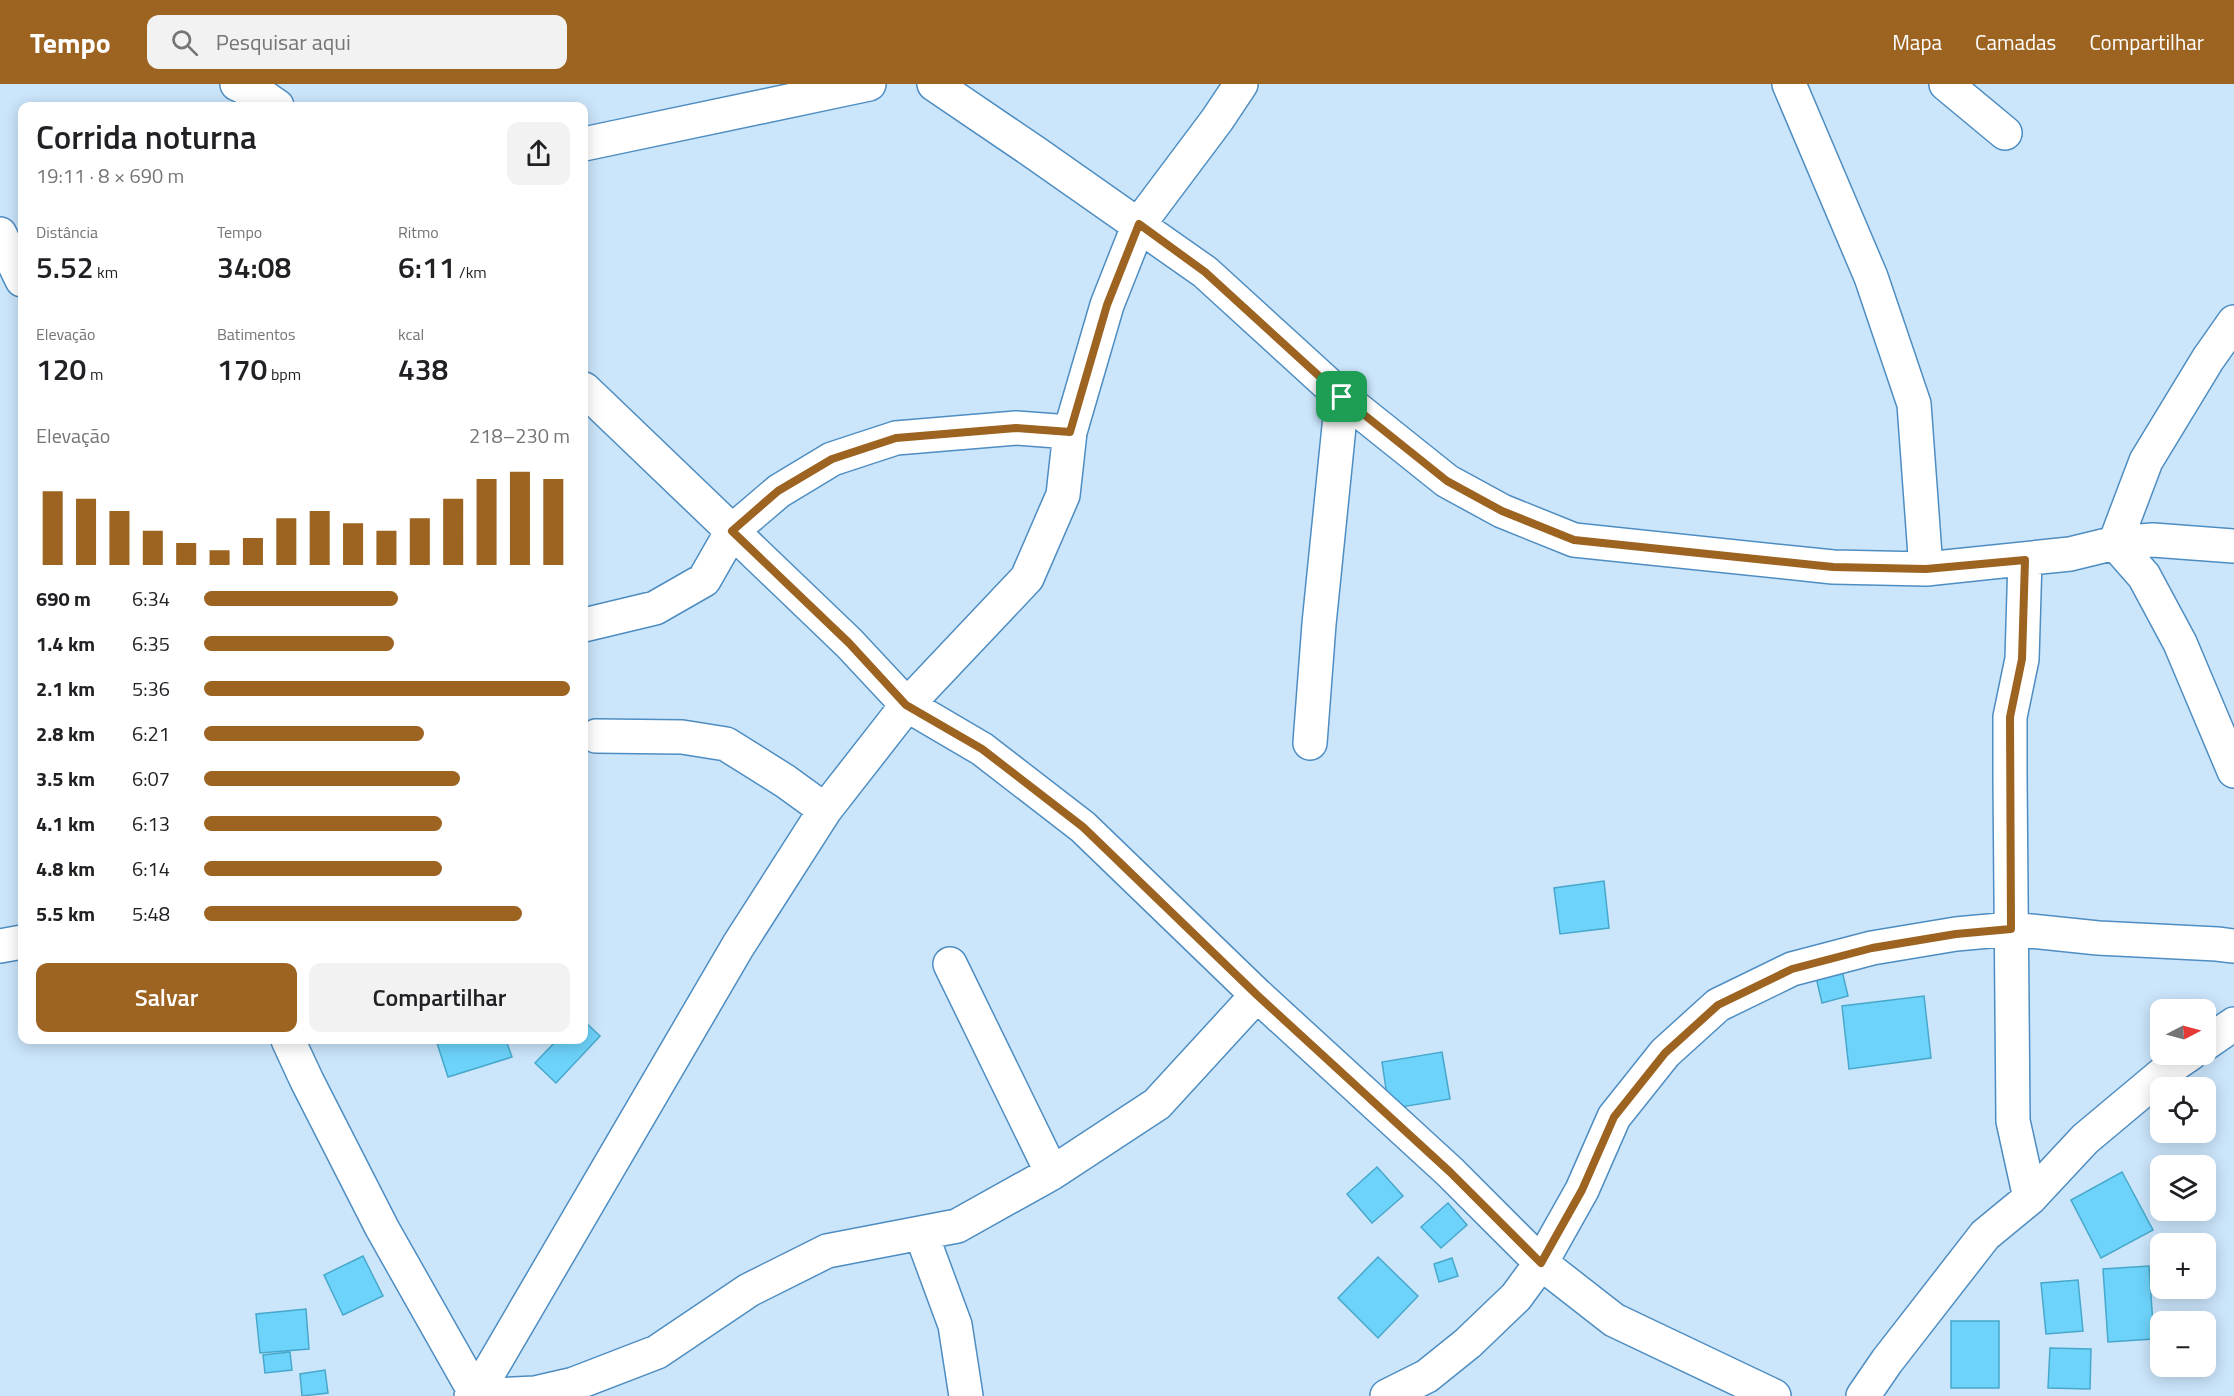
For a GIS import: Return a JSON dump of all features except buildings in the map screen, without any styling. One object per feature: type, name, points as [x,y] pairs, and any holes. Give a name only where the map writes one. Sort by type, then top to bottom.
[{"type":"street","points":[[237,84],[271,102]]},
{"type":"street","points":[[588,143],[869,84]]},
{"type":"street","points":[[934,84],[1139,224],[1205,272],[1342,397],[1447,481],[1502,511],[1574,540],[1833,567],[1926,569],[2025,560],[2070,554],[2115,543],[2153,540],[2234,546]]},
{"type":"street","points":[[475,1396],[738,946],[825,810],[906,705],[1027,578],[1063,495],[1070,432],[1107,305],[1139,224],[1217,120],[1241,84]]},
{"type":"street","points":[[1789,84],[1871,277],[1914,404],[1926,569]]},
{"type":"street","points":[[1946,84],[2005,133]]},
{"type":"street","points":[[0,234],[15,269]]},
{"type":"street","points":[[2115,543],[2146,461],[2208,358],[2234,322]]},
{"type":"street","points":[[588,393],[849,643],[906,705],[982,749],[1083,827],[1257,995],[1450,1172],[1541,1263],[1614,1320],[1774,1396]]},
{"type":"street","points":[[1310,743],[1319,624],[1342,397]]},
{"type":"street","points":[[588,624],[655,608],[704,580],[732,531],[778,491],[832,459],[896,438],[1016,428],[1070,432]]},
{"type":"street","points":[[2115,543],[2145,576],[2180,643],[2234,771]]},
{"type":"street","points":[[2025,560],[2022,659],[2010,717],[2011,929],[2013,1121],[2030,1198]]},
{"type":"street","points":[[596,736],[682,737],[726,744],[785,781],[825,810]]},
{"type":"street","points":[[1387,1396],[1427,1376],[1468,1343],[1516,1297],[1541,1263],[1582,1190],[1614,1117],[1665,1053],[1718,1005],[1792,969],[1872,948],[1956,934],[2011,929],[2098,938],[2234,946]]},
{"type":"street","points":[[0,946],[18,943]]},
{"type":"street","points":[[950,964],[1052,1173]]},
{"type":"street","points":[[475,1396],[535,1393],[574,1384],[657,1352],[750,1290],[827,1251],[957,1226],[1052,1173],[1157,1104],[1257,995]]},
{"type":"street","points":[[2216,1036],[2234,1024]]},
{"type":"street","points":[[290,1044],[382,1228],[475,1396]]},
{"type":"street","points":[[1863,1396],[1887,1361],[1985,1235],[2030,1198],[2085,1139],[2174,1065]]},
{"type":"street","points":[[921,1233],[955,1325],[966,1396]]},
{"type":"route","points":[[1139,224],[1205,272],[1342,397],[1447,481],[1502,511],[1574,540],[1833,567],[1926,569],[2025,560],[2022,659],[2010,717],[2011,929],[1956,934],[1872,948],[1792,969],[1718,1005],[1665,1053],[1614,1117],[1582,1190],[1541,1263],[1450,1172],[1257,995],[1083,827],[982,749],[906,705],[849,643],[732,531],[778,491],[832,459],[896,438],[1016,428],[1070,432],[1107,305],[1139,224]]}]
